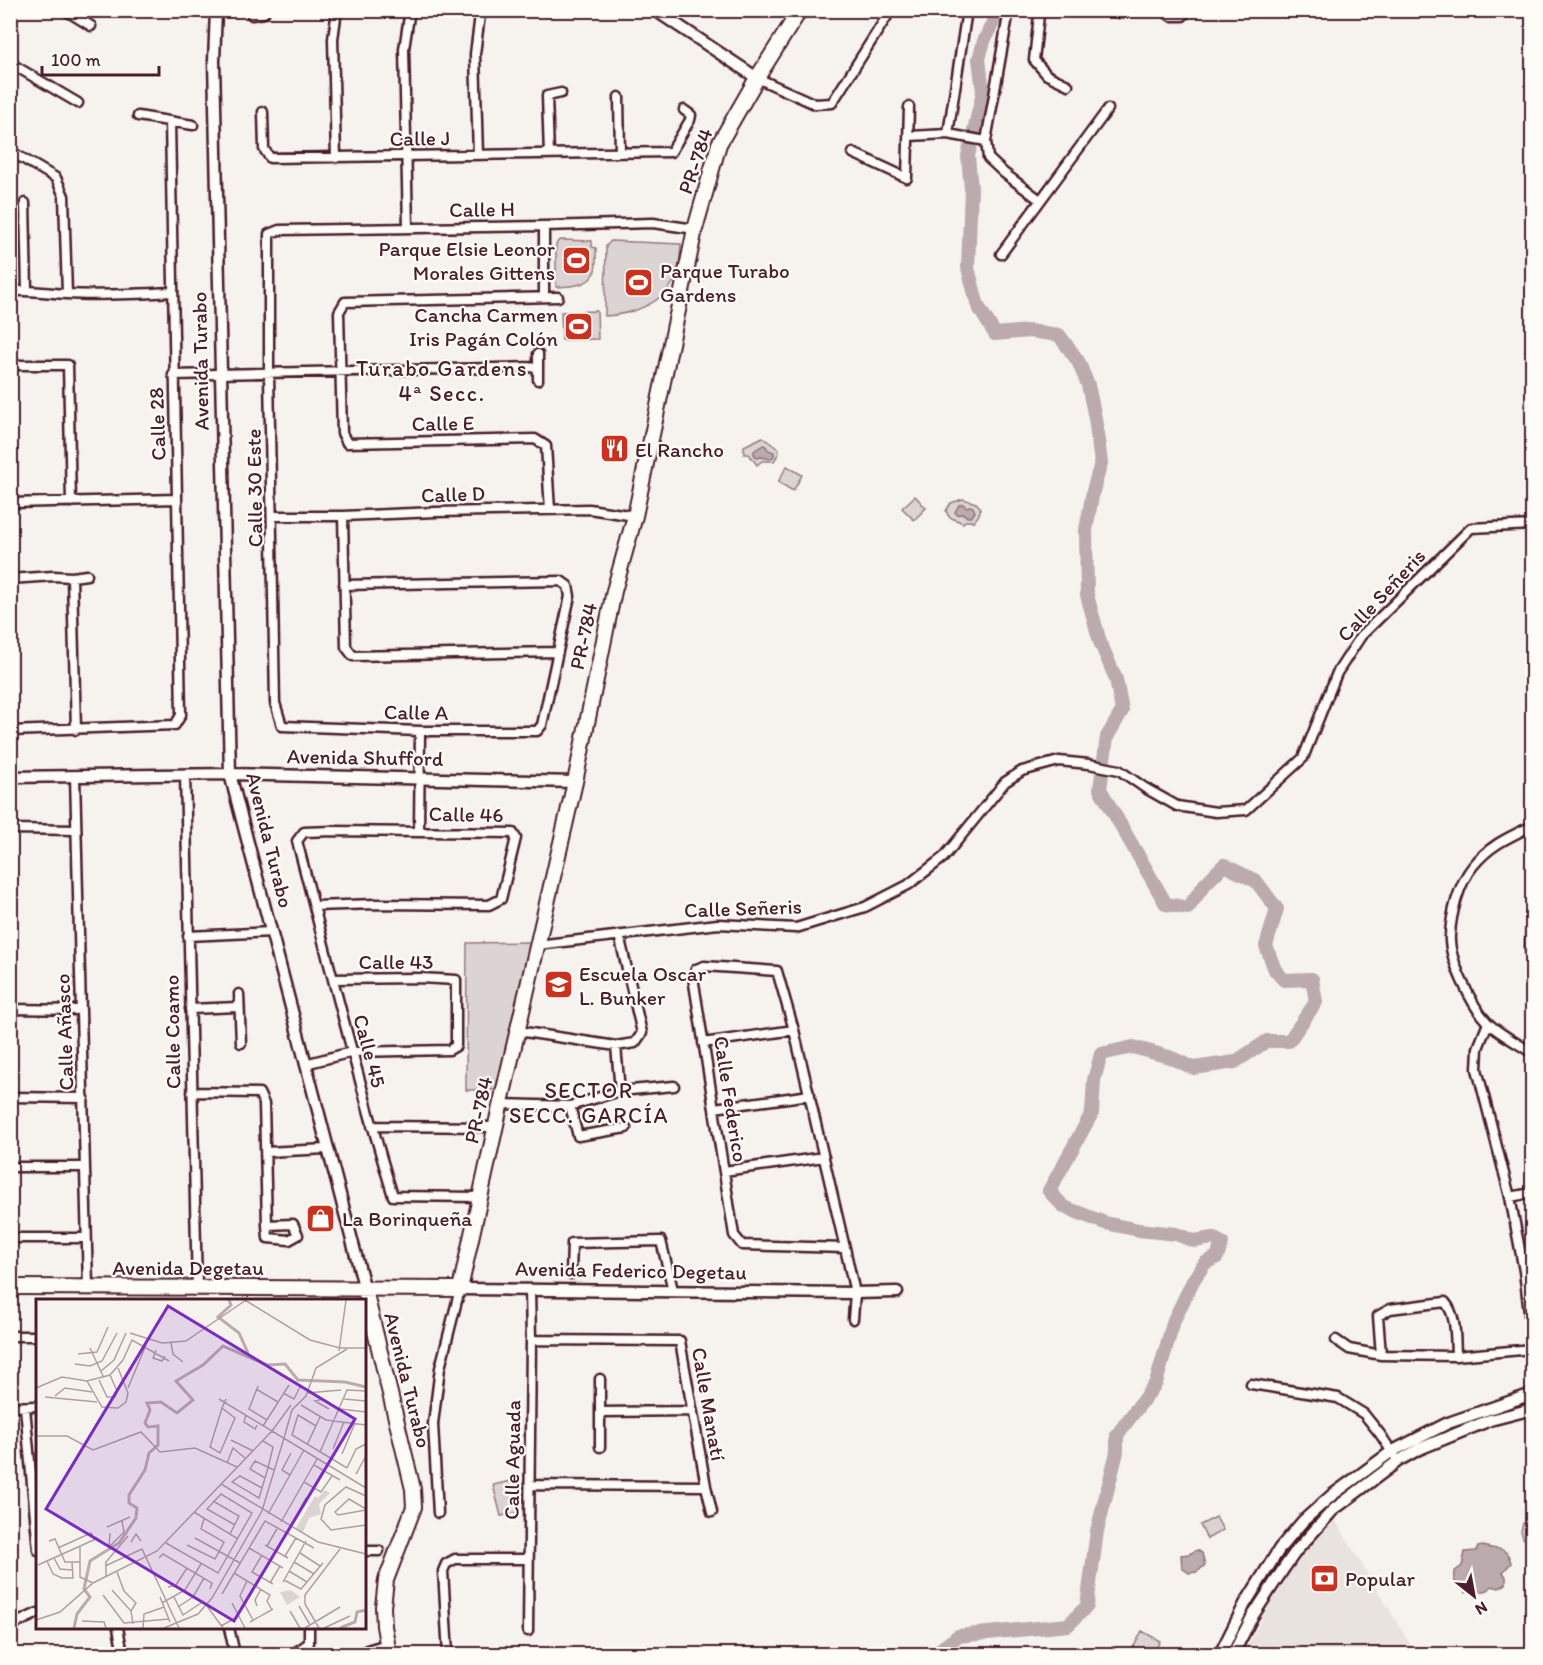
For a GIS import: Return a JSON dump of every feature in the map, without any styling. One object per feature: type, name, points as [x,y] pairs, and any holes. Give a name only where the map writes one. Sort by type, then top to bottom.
[{"type":"main road","name":"PR-784","points":[[460,1289],[575,782],[614,591],[635,516],[695,230],[719,144],[800,10]]},
{"type":"main road","name":"Avenida Degetau","points":[[10,1287],[365,1290]]},
{"type":"main road","name":"Avenida Federico Degetau","points":[[365,1290],[460,1289]]},
{"type":"main road","name":"Avenida Turabo","points":[[365,1290],[413,1489],[414,1508],[409,1525],[386,1580],[383,1607],[388,1649]]},
{"type":"street","points":[[10,17],[14,10]]},
{"type":"street","points":[[65,10],[91,26]]},
{"type":"street","name":"Avenida Turabo","points":[[216,10],[214,61],[230,774],[365,1290]]},
{"type":"street","points":[[252,15],[264,13],[265,10]]},
{"type":"street","points":[[336,158],[333,39],[337,10]]},
{"type":"street","points":[[408,228],[404,49],[410,10]]},
{"type":"street","points":[[478,155],[475,54],[480,15],[483,10]]},
{"type":"street","points":[[655,10],[757,78],[815,104],[832,102],[891,10]]},
{"type":"street","points":[[948,134],[967,10]]},
{"type":"street","points":[[1012,10],[1008,16],[982,140],[988,158],[1040,200]]},
{"type":"street","points":[[1037,10],[1039,15],[1034,60],[1047,75],[1068,86]]},
{"type":"street","points":[[1163,10],[1171,16],[1183,16],[1187,10]]},
{"type":"street","points":[[10,63],[78,103]]},
{"type":"street","points":[[549,154],[547,96],[561,93]]},
{"type":"street","points":[[619,97],[620,153]]},
{"type":"street","points":[[853,153],[907,178],[909,107]]},
{"type":"street","points":[[1001,254],[1108,109]]},
{"type":"street","name":"Calle J","points":[[263,112],[264,149],[270,158],[336,158],[671,152],[690,120],[691,115],[684,110]]},
{"type":"street","points":[[138,116],[193,125]]},
{"type":"street","name":"Calle 28","points":[[76,730],[175,725],[181,715],[170,121]]},
{"type":"street","points":[[909,136],[948,134],[982,140]]},
{"type":"street","points":[[10,151],[56,178],[64,196],[67,294]]},
{"type":"street","points":[[25,202],[27,290]]},
{"type":"street","name":"Calle H","points":[[269,234],[279,230],[653,223],[695,230]]},
{"type":"street","points":[[544,226],[544,296]]},
{"type":"street","name":"Calle 30 Este","points":[[269,234],[275,703],[282,726],[296,726]]},
{"type":"street","points":[[10,291],[27,290],[67,294],[172,292]]},
{"type":"street","points":[[339,371],[339,312],[345,302],[558,297]]},
{"type":"street","points":[[538,354],[538,380]]},
{"type":"street","points":[[10,366],[68,365],[71,502]]},
{"type":"street","points":[[173,375],[537,367]]},
{"type":"street","name":"Calle E","points":[[339,371],[342,433],[347,443],[535,439],[546,446],[549,510]]},
{"type":"street","points":[[10,503],[177,499]]},
{"type":"street","name":"Calle D","points":[[273,516],[589,509],[635,516]]},
{"type":"street","points":[[343,516],[344,585],[346,646],[353,656],[558,652],[570,596],[567,586],[561,581],[344,585]]},
{"type":"street","name":"Calle Señeris","points":[[537,945],[718,924],[796,928],[865,907],[908,885],[944,857],[1005,782],[1022,771],[1059,761],[1119,770],[1145,788],[1178,806],[1216,812],[1246,810],[1303,758],[1337,673],[1361,636],[1471,528],[1533,525]]},
{"type":"street","points":[[10,579],[87,575]]},
{"type":"street","points":[[10,731],[76,730],[72,577]]},
{"type":"street","name":"Calle A","points":[[296,726],[420,731],[537,731],[542,725],[558,652]]},
{"type":"street","points":[[419,831],[420,731]]},
{"type":"street","name":"Calle Coamo","points":[[185,774],[197,1288]]},
{"type":"street","name":"Avenida Shufford","points":[[10,777],[230,774],[575,782]]},
{"type":"street","name":"Calle Añasco","points":[[75,776],[88,1287]]},
{"type":"street","points":[[1533,826],[1498,842],[1472,867],[1458,895],[1449,937],[1455,964],[1470,997],[1488,1023],[1533,1053]]},
{"type":"street","points":[[10,830],[76,830]]},
{"type":"street","name":"Calle 46","points":[[304,832],[513,833],[516,838],[501,899],[489,904],[314,906]]},
{"type":"street","name":"Calle 45","points":[[304,832],[297,841],[372,1126],[393,1196],[480,1197]]},
{"type":"street","points":[[1533,920],[1530,950],[1533,954]]},
{"type":"street","points":[[188,936],[271,932]]},
{"type":"street","points":[[518,1031],[616,1046],[635,1044],[642,1033],[619,935]]},
{"type":"street","name":"Calle Federico","points":[[845,1248],[742,1245],[734,1234],[693,977],[696,969],[704,966],[777,971],[810,1095],[845,1248],[855,1293],[853,1319]]},
{"type":"street","name":"Calle 43","points":[[305,1064],[352,1052],[449,1050],[456,1046],[456,980],[333,979]]},
{"type":"street","points":[[239,994],[241,1043]]},
{"type":"street","points":[[190,1009],[238,1007]]},
{"type":"street","points":[[10,1010],[81,1010]]},
{"type":"street","points":[[1488,1023],[1478,1048],[1477,1070],[1528,1270],[1533,1338]]},
{"type":"street","points":[[703,1043],[794,1029]]},
{"type":"street","points":[[616,1046],[620,1091]]},
{"type":"street","points":[[501,1104],[570,1106],[620,1091],[674,1086]]},
{"type":"street","points":[[192,1092],[259,1093],[264,1104],[267,1225]]},
{"type":"street","points":[[714,1108],[810,1095]]},
{"type":"street","points":[[10,1097],[84,1098]]},
{"type":"street","points":[[570,1106],[578,1136],[626,1128]]},
{"type":"street","points":[[372,1126],[496,1127]]},
{"type":"street","points":[[266,1152],[327,1149]]},
{"type":"street","points":[[724,1171],[824,1156]]},
{"type":"street","points":[[10,1167],[84,1167]]},
{"type":"street","points":[[1510,1197],[1533,1193]]},
{"type":"street","points":[[10,1238],[86,1238]]},
{"type":"street","points":[[571,1274],[572,1242],[662,1241],[673,1290]]},
{"type":"street","points":[[438,1513],[434,1424],[440,1368],[460,1289]]},
{"type":"street","name":"Avenida Federico Degetau","points":[[460,1289],[897,1292]]},
{"type":"street","name":"Calle Aguada","points":[[528,1631],[530,1290]]},
{"type":"street","points":[[1381,1355],[1378,1316],[1390,1309],[1445,1302],[1451,1309],[1456,1356]]},
{"type":"street","points":[[10,1336],[36,1336]]},
{"type":"street","name":"Calle Manatí","points":[[531,1340],[680,1341],[712,1512]]},
{"type":"street","points":[[1336,1340],[1349,1349],[1381,1355],[1456,1356],[1533,1349]]},
{"type":"street","points":[[600,1379],[600,1447]]},
{"type":"street","points":[[1251,1384],[1338,1398],[1364,1414],[1398,1461]]},
{"type":"street","points":[[1220,1654],[1245,1604],[1280,1548],[1303,1521],[1331,1496],[1390,1452],[1448,1423],[1533,1394]]},
{"type":"street","points":[[10,1407],[36,1406]]},
{"type":"street","points":[[25,1407],[36,1528]]},
{"type":"street","points":[[1233,1654],[1252,1617],[1296,1551],[1333,1510],[1398,1461],[1419,1449],[1490,1420],[1533,1409]]},
{"type":"street","points":[[601,1412],[692,1411]]},
{"type":"street","points":[[530,1485],[706,1486]]},
{"type":"street","points":[[366,1551],[379,1551]]},
{"type":"street","points":[[448,1654],[443,1571],[446,1564],[455,1559],[528,1559]]},
{"type":"street","points":[[10,1626],[36,1615]]},
{"type":"street","points":[[118,1629],[123,1654]]},
{"type":"street","points":[[229,1629],[235,1654]]},
{"type":"street","points":[[292,1654],[309,1643],[309,1629]]},
{"type":"street","points":[[363,1654],[367,1650],[388,1649]]},
{"type":"shaded area","name":"Parque Elsie Leonor Morales Gittens","points":[[561,240],[592,241],[592,247],[596,248],[596,268],[587,281],[577,285],[556,287],[556,245]]},
{"type":"shaded area","name":"Parque Turabo Gardens","points":[[611,241],[681,244],[676,277],[664,294],[636,310],[605,316],[606,246]]},
{"type":"shaded area","name":"Cancha Carmen Iris Pagán Colón","points":[[597,311],[598,339],[562,340],[561,312]]},
{"type":"shaded area","points":[[763,437],[778,449],[779,453],[774,461],[762,461],[757,465],[749,454],[744,454],[744,446]]},
{"type":"shaded area","points":[[763,445],[774,452],[774,456],[770,459],[757,458],[754,454],[754,451]]},
{"type":"shaded area","points":[[787,466],[802,475],[793,491],[778,482]]},
{"type":"shaded area","points":[[915,496],[926,508],[914,520],[902,508]]},
{"type":"shaded area","points":[[963,499],[976,503],[980,507],[979,515],[974,521],[963,523],[949,517],[946,511],[951,503]]},
{"type":"shaded area","points":[[963,504],[966,507],[973,507],[975,512],[971,517],[955,512],[959,505]]},
{"type":"shaded area","points":[[532,942],[496,1090],[466,1090],[467,943]]},
{"type":"shaded area","points":[[511,1481],[519,1512],[501,1516],[493,1485]]},
{"type":"shaded area","points":[[1216,1517],[1223,1530],[1207,1539],[1200,1525]]},
{"type":"shaded area","points":[[1334,1518],[1416,1654],[1243,1654],[1291,1563],[1311,1539]]},
{"type":"shaded area","points":[[1532,1519],[1532,1543],[1523,1538],[1521,1531],[1523,1523]]},
{"type":"shaded area","points":[[1478,1547],[1504,1550],[1509,1557],[1511,1563],[1503,1572],[1506,1584],[1499,1588],[1492,1586],[1488,1590],[1480,1592],[1476,1589],[1465,1593],[1464,1587],[1459,1587],[1455,1582],[1454,1572],[1462,1566],[1465,1552],[1476,1551]]},
{"type":"shaded area","points":[[1197,1550],[1202,1553],[1205,1565],[1197,1572],[1189,1573],[1182,1568],[1181,1555]]},
{"type":"shaded area","points":[[1142,1631],[1160,1641],[1153,1654],[1130,1654]]},
{"type":"waterway","points":[[934,1654],[958,1636],[1068,1625],[1087,1606],[1097,1531],[1117,1452],[1117,1435],[1156,1383],[1174,1320],[1194,1279],[1205,1263],[1217,1257],[1222,1243],[1213,1238],[1194,1241],[1176,1234],[1105,1223],[1064,1207],[1049,1191],[1092,1113],[1094,1080],[1101,1054],[1133,1047],[1169,1057],[1194,1068],[1235,1062],[1267,1041],[1289,1041],[1316,1002],[1312,979],[1284,980],[1275,970],[1266,946],[1277,909],[1256,881],[1224,865],[1205,884],[1188,908],[1166,904],[1100,789],[1107,737],[1122,711],[1116,679],[1100,642],[1087,595],[1086,530],[1101,463],[1088,385],[1078,361],[1059,335],[1029,331],[995,334],[978,306],[968,268],[971,189],[968,156],[983,92],[979,59],[984,41],[999,10]]},
{"type":"place","name":"Parque Elsie Leonor Morales Gittens","points":[[576,260]]},
{"type":"place","name":"Parque Turabo Gardens","points":[[639,282]]},
{"type":"place","name":"Cancha Carmen Iris Pagán Colón","points":[[579,326]]},
{"type":"place","name":"El Rancho","points":[[614,449]]},
{"type":"place","name":"Escuela Oscar L. Bunker","points":[[558,985]]},
{"type":"place","name":"La Borinqueña","points":[[321,1218]]},
{"type":"place","name":"Popular","points":[[1324,1578]]},
{"type":"district","name":"Turabo Gardens 4ª Secc.","points":[[442,380]]},
{"type":"district","name":"SECTOR SECC. GARCÍA","points":[[589,1102]]}]
